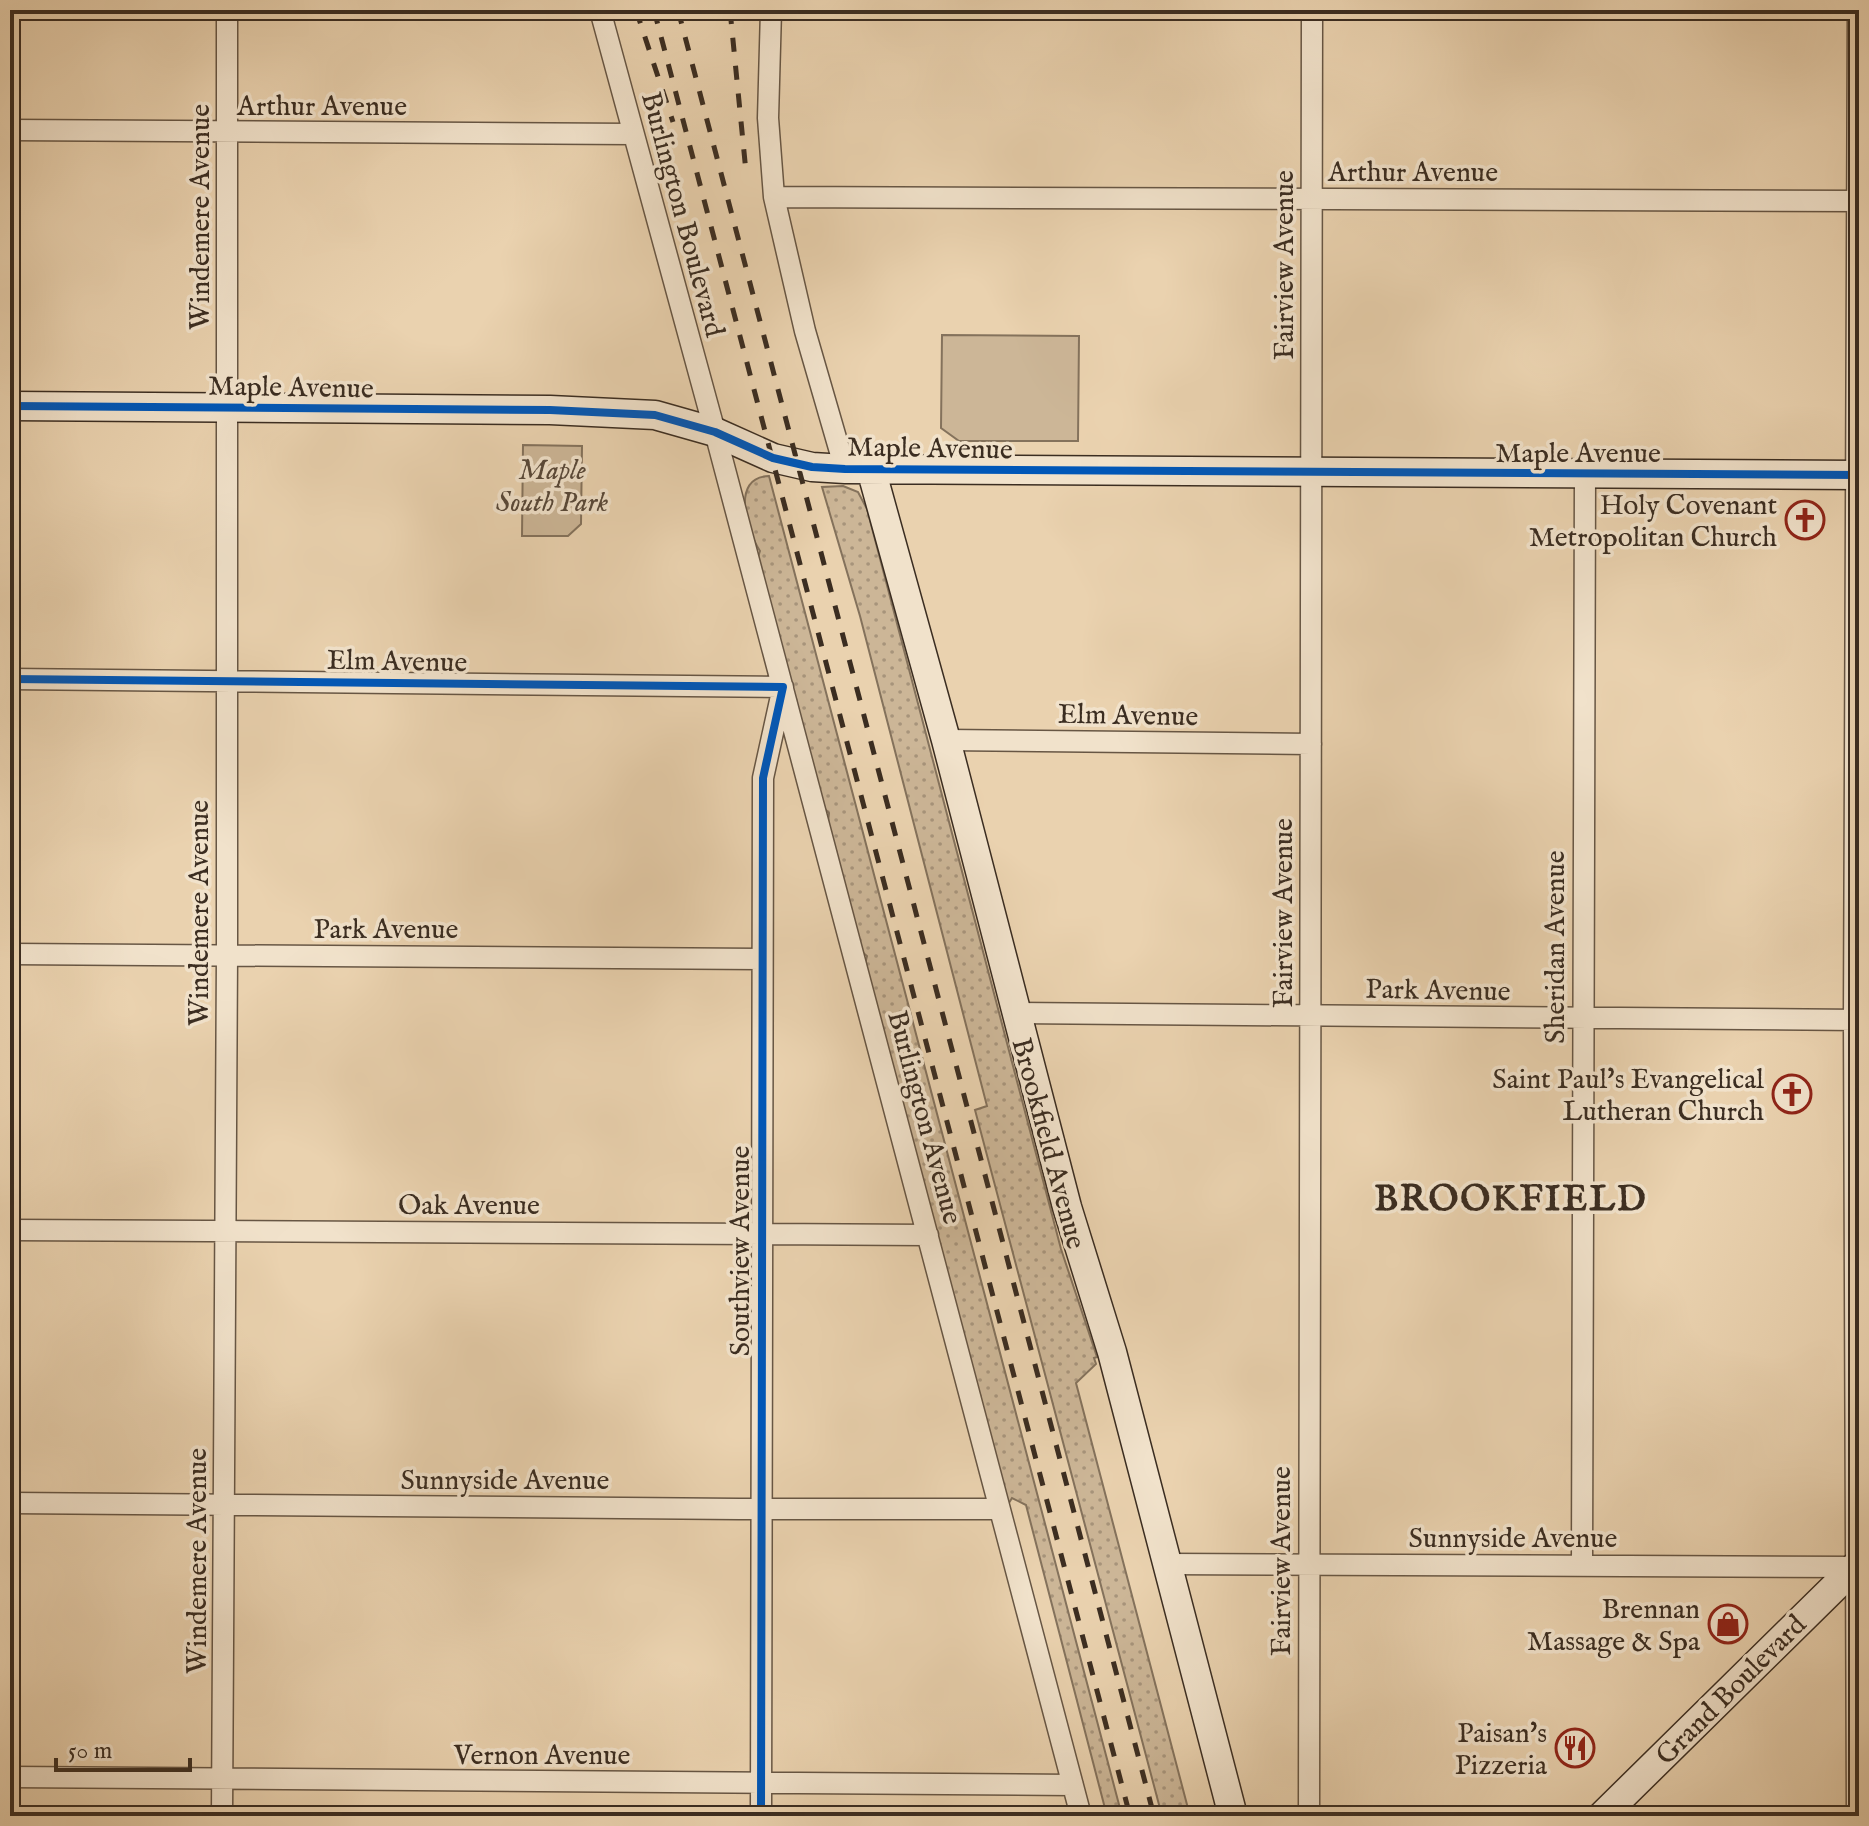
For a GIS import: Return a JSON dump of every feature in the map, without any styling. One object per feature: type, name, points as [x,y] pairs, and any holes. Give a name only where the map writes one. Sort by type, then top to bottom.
[{"type":"street","name":"Windemere Avenue","points":[[222,1816],[227,955],[227,10]]},
{"type":"street","name":"Burlington Boulevard","points":[[600,10],[715,432]]},
{"type":"street","points":[[771,10],[768,118],[774,197]]},
{"type":"street","name":"Fairview Avenue","points":[[1309,1816],[1307,1565],[1312,10]]},
{"type":"street","points":[[1857,1816],[1858,10]]},
{"type":"street","name":"Arthur Avenue","points":[[10,130],[633,134]]},
{"type":"street","name":"Arthur Avenue","points":[[774,197],[1858,201]]},
{"type":"street","name":"Brookfield Avenue","points":[[774,197],[805,331],[858,469],[946,740],[1015,1013],[1082,1262],[1112,1352],[1233,1816]]},
{"type":"street","name":"Maple Avenue","points":[[10,406],[589,411],[655,415],[715,432],[773,458],[812,467],[858,469],[1858,475]]},
{"type":"street","name":"Burlington Avenue","points":[[715,432],[1081,1816]]},
{"type":"street","name":"Sheridan Avenue","points":[[1582,1565],[1585,474]]},
{"type":"street","name":"Elm Avenue","points":[[10,679],[783,687]]},
{"type":"street","name":"Southview Avenue","points":[[761,1816],[763,778],[783,687]]},
{"type":"street","name":"Elm Avenue","points":[[946,740],[1311,744]]},
{"type":"street","name":"Park Avenue","points":[[10,954],[761,959]]},
{"type":"street","name":"Park Avenue","points":[[1015,1013],[1857,1020]]},
{"type":"street","name":"Oak Avenue","points":[[10,1230],[928,1235]]},
{"type":"street","name":"Sunnyside Avenue","points":[[10,1503],[999,1509]]},
{"type":"street","name":"Sunnyside Avenue","points":[[1167,1564],[1858,1566]]},
{"type":"street","name":"Grand Boulevard","points":[[1602,1816],[1858,1566]]},
{"type":"street","name":"Vernon Avenue","points":[[10,1777],[1073,1785]]},
{"type":"green space","points":[[942,335],[1079,336],[1078,441],[959,441],[941,428]]},
{"type":"green space","name":"Maple South Park","points":[[523,445],[582,446],[581,524],[568,536],[522,536]]},
{"type":"green space","points":[[769,476],[1122,1816],[1107,1816],[1026,1505],[1012,1498],[1009,1503],[1007,1500],[865,964],[867,956],[861,951],[828,823],[829,813],[824,808],[758,557],[760,551],[750,531],[745,506],[749,485]]},
{"type":"green space","points":[[843,486],[858,492],[867,509],[1061,1249],[1097,1357],[1094,1358],[1096,1364],[1076,1383],[1190,1816],[1162,1816],[975,1110],[987,1106],[860,616],[822,487]]},
{"type":"railway","points":[[636,10],[673,122]]},
{"type":"railway","points":[[654,10],[1130,1816]]},
{"type":"railway","points":[[678,10],[1154,1816]]},
{"type":"railway","points":[[730,10],[746,172]]},
{"type":"cycle path","points":[[10,406],[550,410],[655,415],[715,432],[773,458],[812,467],[845,469],[1859,475]]},
{"type":"cycle path","points":[[10,679],[783,687],[763,778],[761,1816]]},
{"type":"place","name":"Holy Covenant Metropolitan Church","points":[[1805,520]]},
{"type":"place","name":"Saint Paul's Evangelical Lutheran Church","points":[[1792,1094]]},
{"type":"place","name":"Brennan Massage & Spa","points":[[1728,1624]]},
{"type":"place","name":"Paisan's Pizzeria","points":[[1575,1748]]},
{"type":"district","name":"BROOKFIELD","points":[[1511,1197]]}]
